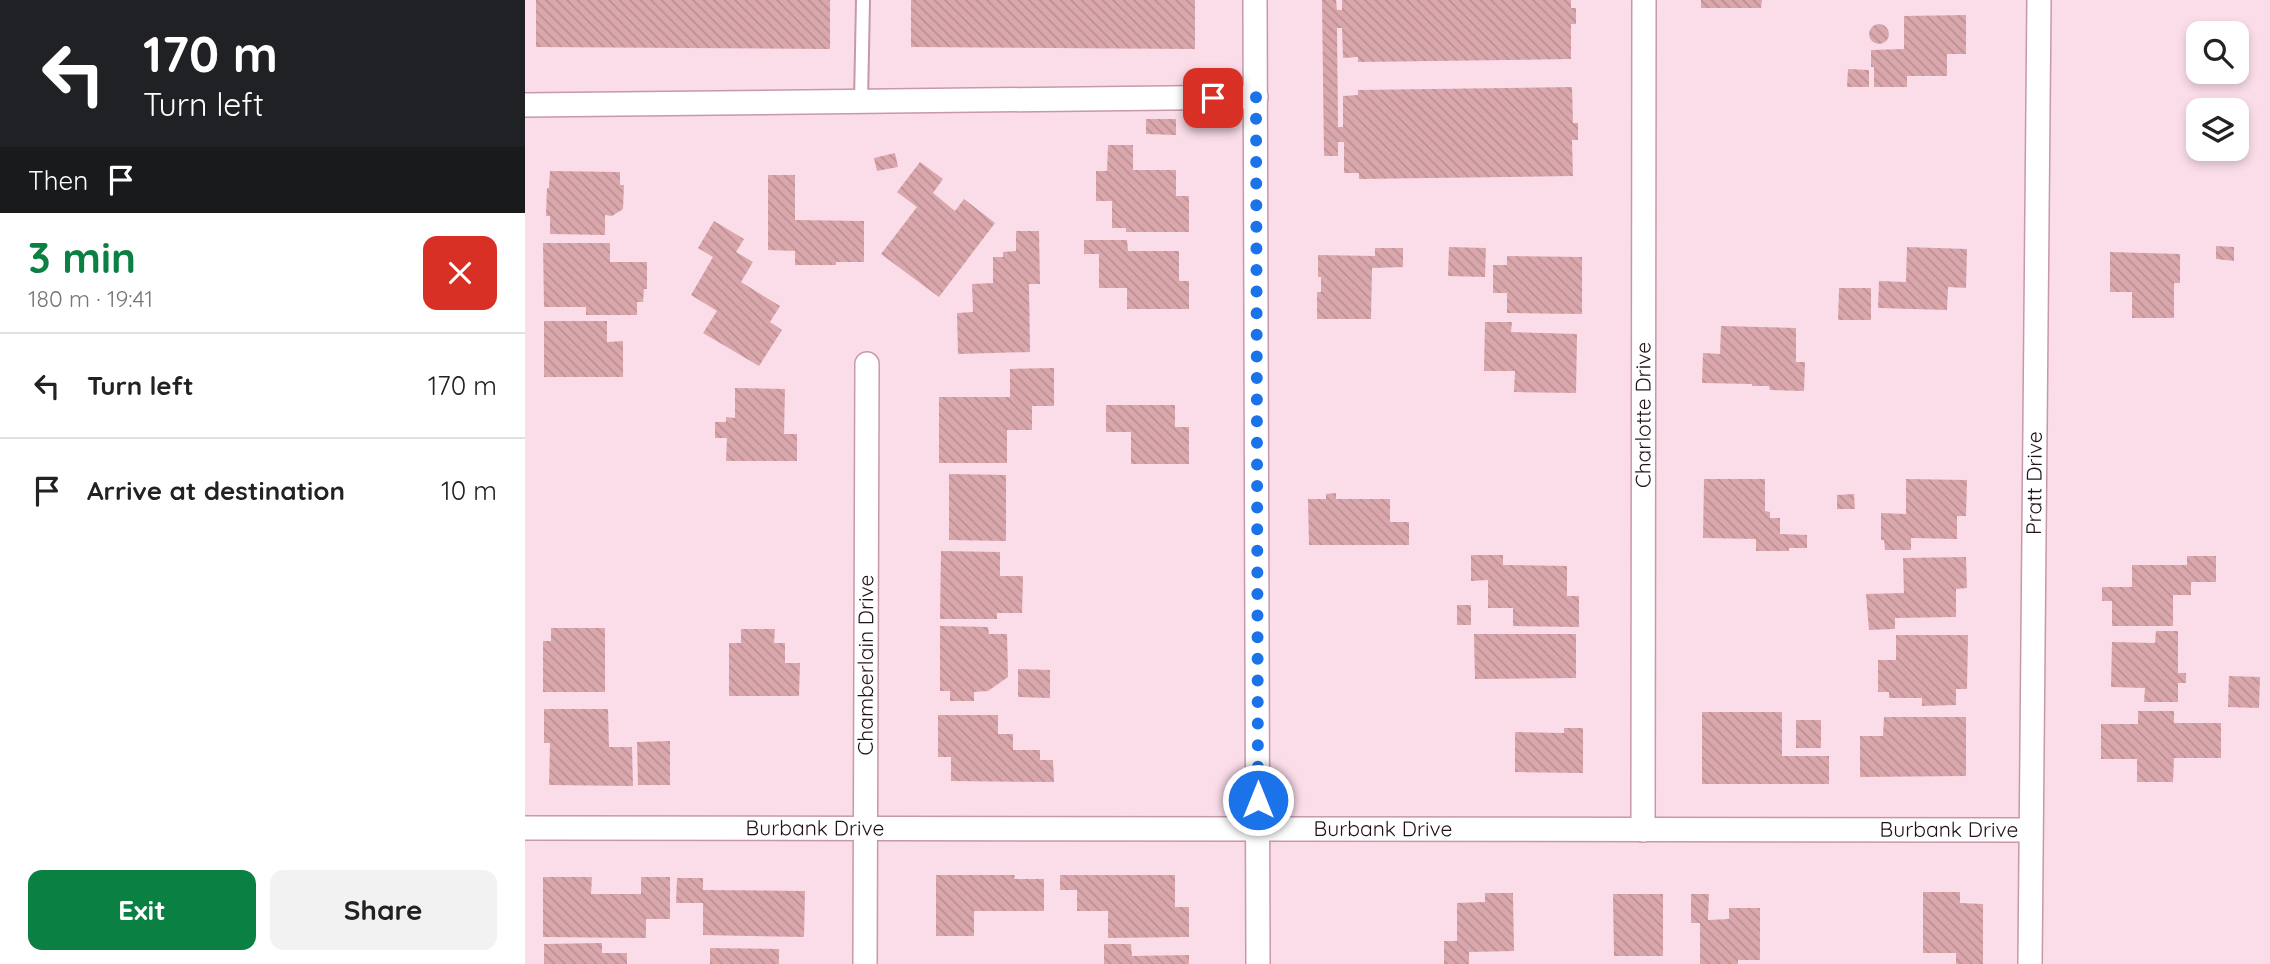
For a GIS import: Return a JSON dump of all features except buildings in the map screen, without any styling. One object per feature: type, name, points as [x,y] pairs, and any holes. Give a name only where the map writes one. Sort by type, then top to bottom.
[{"type":"street","points":[[1255,0],[1258,964]]},
{"type":"street","name":"Charlotte Drive","points":[[1643,830],[1644,0]]},
{"type":"street","name":"Pratt Drive","points":[[2030,964],[2039,0]]},
{"type":"street","points":[[525,105],[1256,97]]},
{"type":"street","name":"Chamberlain Drive","points":[[865,964],[867,364]]},
{"type":"street","name":"Burbank Drive","points":[[525,828],[2030,830]]},
{"type":"lane","points":[[862,102],[863,0]]},
{"type":"route","points":[[1213,98],[1256,97],[1258,800]]}]
